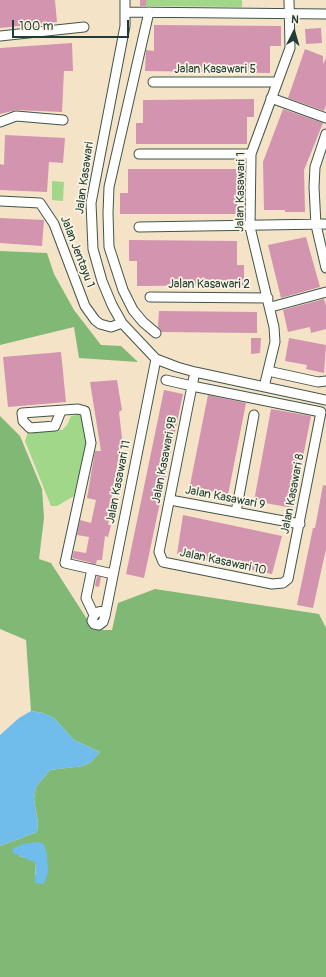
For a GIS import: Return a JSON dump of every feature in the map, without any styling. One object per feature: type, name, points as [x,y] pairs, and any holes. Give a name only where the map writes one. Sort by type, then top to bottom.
[{"type":"street","name":"Jalan Kasawari","points":[[125,0],[126,26],[91,203],[93,249],[102,281],[122,323],[156,359],[177,367],[326,400]]},
{"type":"street","name":"Jalan Kasawari 1","points":[[264,387],[275,342],[270,302],[250,227],[251,154],[276,82],[290,48],[291,37],[289,0]]},
{"type":"street","points":[[126,12],[326,14]]},
{"type":"street","points":[[149,12],[109,187],[108,213],[109,247],[123,290],[133,310],[143,322],[156,333]]},
{"type":"street","points":[[0,36],[84,26]]},
{"type":"street","name":"Jalan Kasawari 5","points":[[153,82],[276,82]]},
{"type":"street","points":[[271,98],[326,118]]},
{"type":"street","points":[[0,122],[16,116],[64,120]]},
{"type":"street","points":[[326,134],[315,167],[316,226],[326,268]]},
{"type":"street","points":[[139,154],[251,154]]},
{"type":"street","name":"Jalan Jentayu 1","points":[[0,201],[40,203],[54,224],[84,306],[94,320],[100,324],[111,327],[122,323]]},
{"type":"street","points":[[140,227],[316,226],[326,224]]},
{"type":"street","name":"Jalan Kasawari 2","points":[[150,297],[270,302],[326,292]]},
{"type":"street","name":"Jalan Kasawari 11","points":[[92,569],[86,598],[94,615],[92,621],[94,624],[99,625],[103,622],[156,359]]},
{"type":"street","points":[[268,371],[325,382]]},
{"type":"street","name":"Jalan Kasawari 9B","points":[[159,552],[195,372]]},
{"type":"street","points":[[166,380],[192,386]]},
{"type":"street","name":"Jalan Kasawari 8","points":[[192,386],[321,412],[288,579]]},
{"type":"street","points":[[61,411],[78,409],[85,411],[91,443],[65,563],[113,574]]},
{"type":"street","points":[[236,512],[254,415]]},
{"type":"street","name":"Jalan Kasawari 9","points":[[170,500],[300,524]]},
{"type":"street","name":"Jalan Kasawari 10","points":[[159,552],[163,562],[272,584],[283,583],[288,579]]},
{"type":"green space","points":[[140,0],[242,0],[242,7],[145,6]]},
{"type":"green space","points":[[52,181],[64,182],[63,201],[52,200]]},
{"type":"green space","points":[[0,251],[47,253],[54,274],[74,310],[101,345],[121,346],[138,362],[79,358],[74,327],[0,345]]},
{"type":"green space","points":[[81,414],[83,418],[86,444],[74,496],[57,506],[51,506],[25,441],[28,432],[62,430],[67,425],[71,416]]},
{"type":"green space","points":[[0,416],[20,436],[42,489],[44,518],[39,559],[51,563],[94,630],[112,630],[118,603],[155,589],[319,614],[326,628],[326,977],[0,977],[0,846],[37,832],[38,823],[34,799],[36,787],[50,770],[83,766],[91,762],[100,752],[74,740],[54,718],[43,713],[31,711],[26,640],[0,629]],"holes":[[[47,854],[35,876],[36,863],[32,860],[19,856]]]},
{"type":"water","points":[[31,711],[43,713],[54,718],[74,740],[100,752],[91,762],[83,766],[50,770],[36,787],[34,799],[38,823],[37,832],[0,846],[0,735],[19,718]]},
{"type":"water","points":[[38,842],[44,844],[47,854],[48,873],[44,884],[35,883],[36,863],[13,853],[12,849],[22,844]]},
{"type":"building","points":[[0,0],[55,0],[57,22],[0,28]]},
{"type":"building","points":[[140,0],[146,0],[146,6],[140,6]]},
{"type":"building","points":[[154,25],[281,26],[281,46],[270,46],[270,73],[145,71],[146,50],[154,51]]},
{"type":"building","points":[[321,28],[322,43],[306,44],[305,29]]},
{"type":"building","points":[[72,43],[73,71],[64,71],[62,112],[16,110],[0,114],[0,48]]},
{"type":"building","points":[[305,49],[323,56],[323,64],[326,58],[326,105],[324,111],[288,98]]},
{"type":"building","points":[[254,99],[254,117],[247,117],[247,144],[136,144],[136,123],[143,123],[143,100]]},
{"type":"building","points":[[283,109],[323,123],[304,170],[305,212],[264,210],[263,162]]},
{"type":"building","points":[[5,135],[65,138],[63,163],[49,162],[47,192],[0,190],[0,164],[4,165]]},
{"type":"building","points":[[128,169],[237,169],[237,214],[120,214],[120,193],[128,193]]},
{"type":"building","points":[[0,218],[44,220],[42,246],[0,243]]},
{"type":"building","points":[[306,237],[320,287],[281,298],[268,245]]},
{"type":"building","points":[[129,240],[237,241],[237,265],[244,265],[244,285],[137,286],[137,261],[129,261]]},
{"type":"building","points":[[324,299],[326,306],[326,329],[311,333],[310,327],[288,332],[283,310]]},
{"type":"building","points":[[159,311],[257,312],[257,333],[162,332],[158,327]]},
{"type":"building","points":[[251,338],[261,338],[260,353],[251,354]]},
{"type":"building","points":[[289,338],[326,345],[324,373],[306,369],[307,365],[285,361]]},
{"type":"building","points":[[61,352],[66,402],[8,407],[3,357]]},
{"type":"building","points":[[117,380],[122,410],[119,412],[122,438],[111,500],[113,501],[108,525],[111,525],[108,537],[105,536],[102,560],[97,560],[96,564],[72,558],[74,551],[86,553],[89,537],[77,535],[80,520],[91,523],[96,500],[87,498],[95,451],[101,451],[90,382]]},
{"type":"building","points":[[164,390],[183,394],[144,578],[126,574]]},
{"type":"building","points":[[208,395],[246,403],[228,495],[206,490],[205,493],[189,490]]},
{"type":"building","points":[[271,409],[311,416],[293,508],[254,501]]},
{"type":"building","points":[[323,485],[326,486],[326,549],[313,608],[297,605],[313,528],[315,528]]},
{"type":"building","points":[[183,515],[282,536],[272,574],[177,554]]},
{"type":"building","points":[[97,576],[101,577],[99,587],[95,586]]}]
